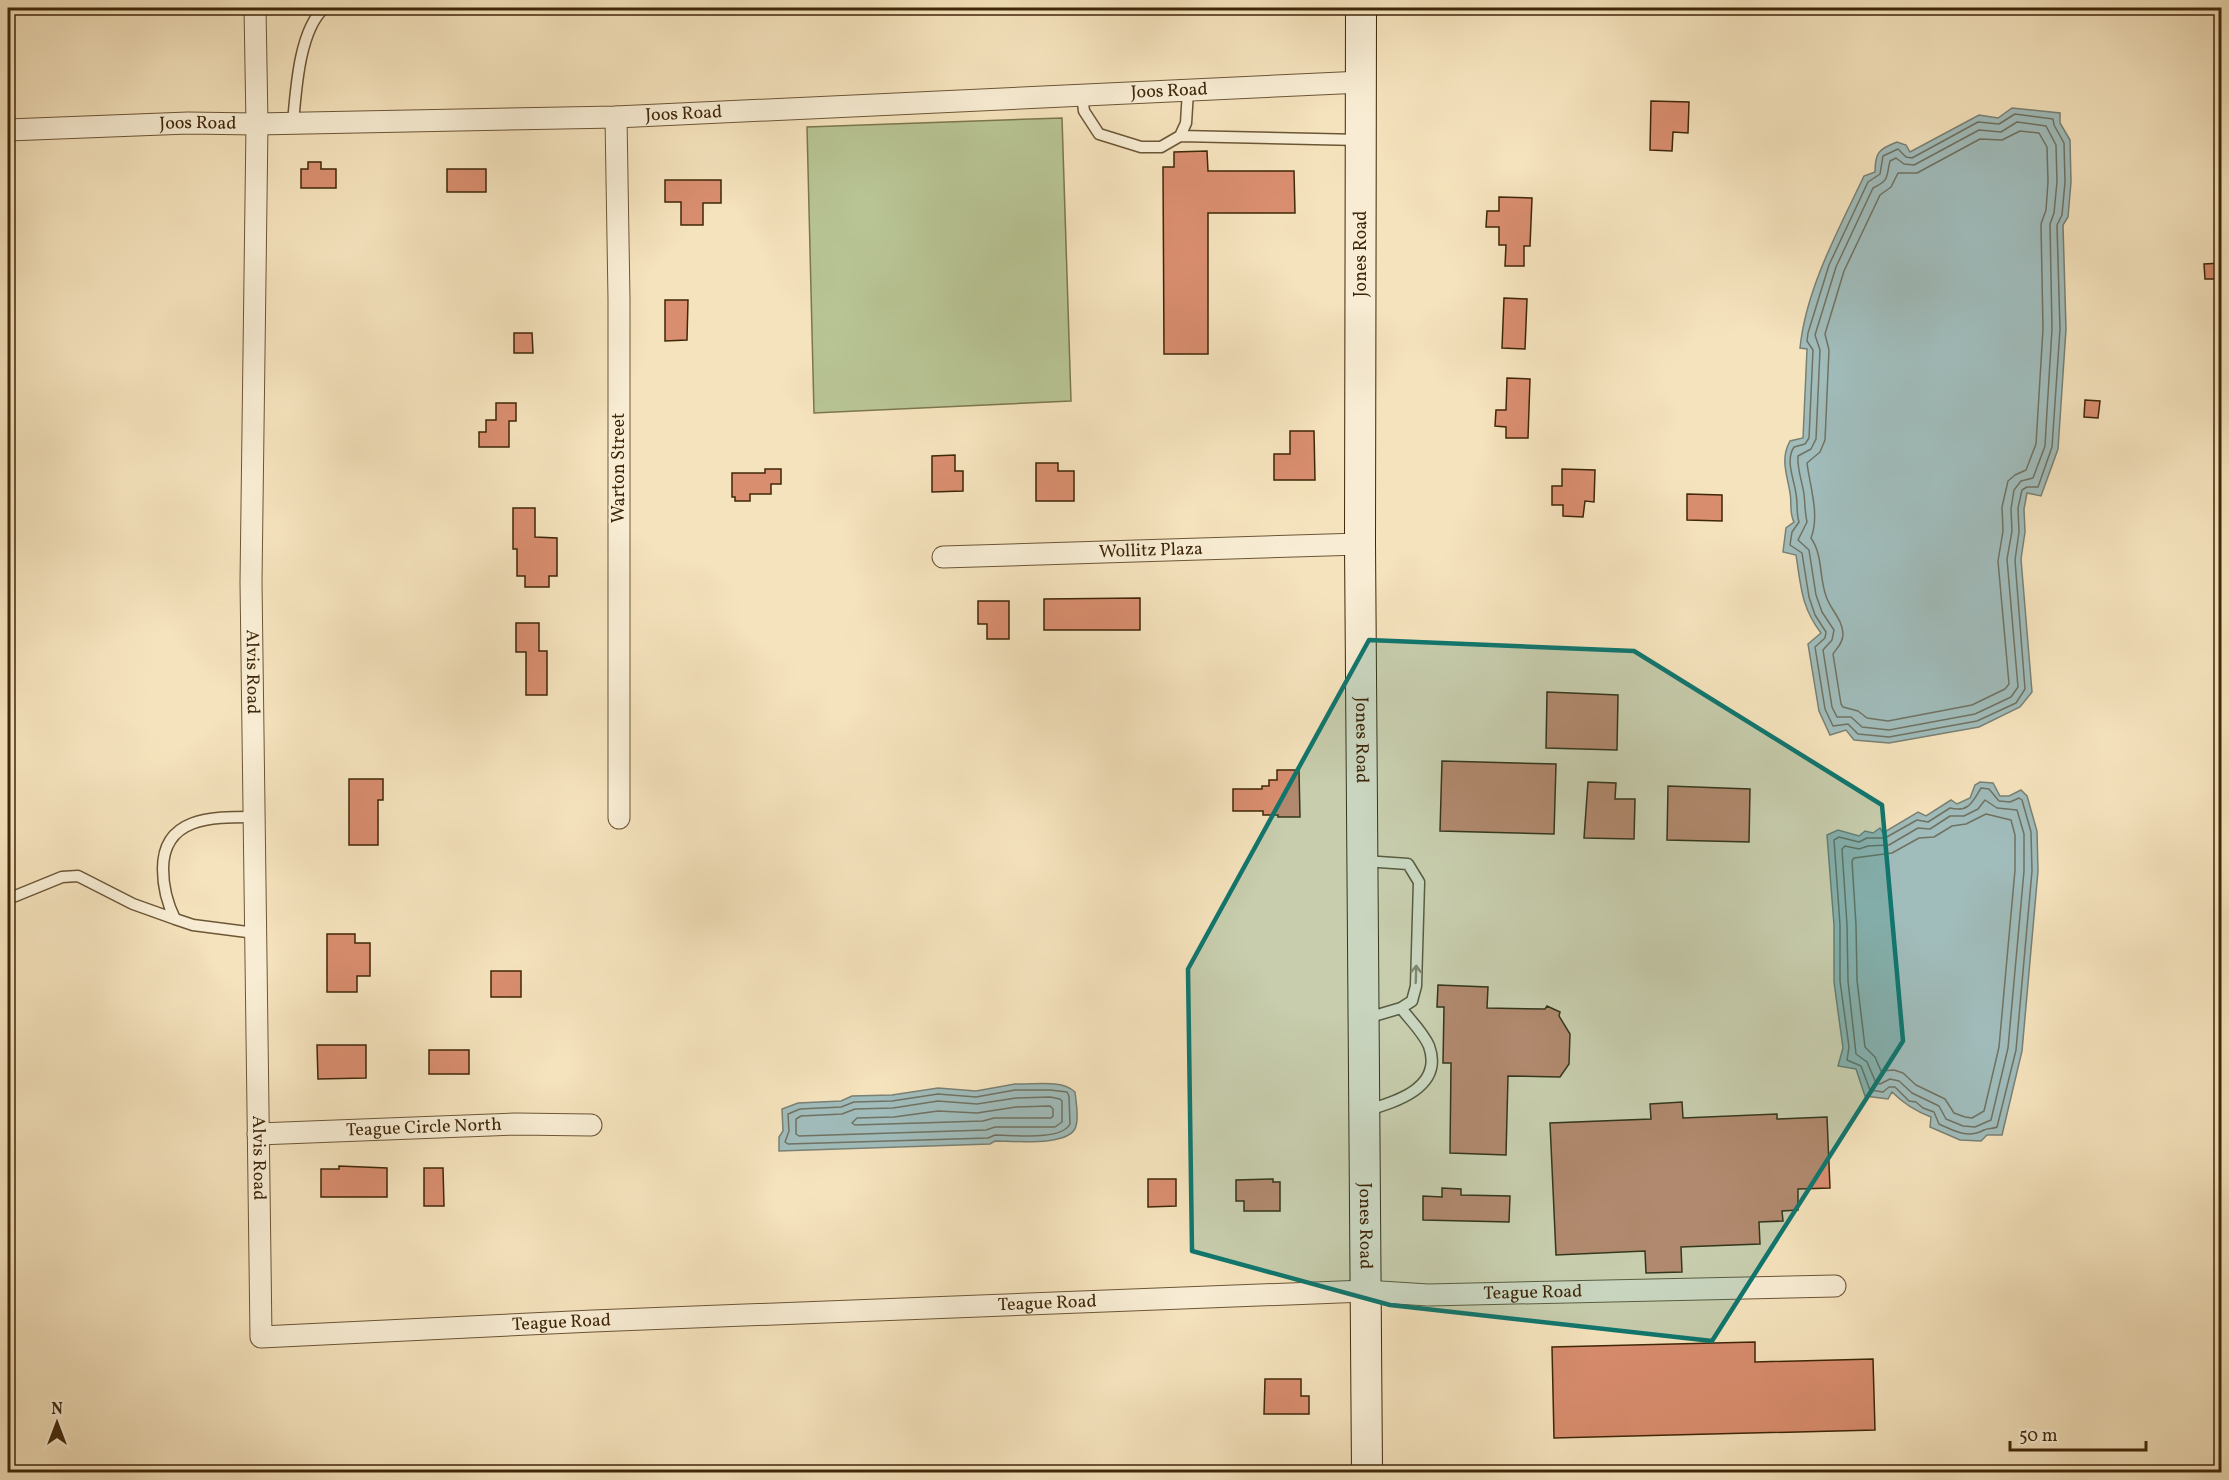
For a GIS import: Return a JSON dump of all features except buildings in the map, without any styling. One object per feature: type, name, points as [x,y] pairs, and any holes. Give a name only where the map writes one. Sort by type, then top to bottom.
[{"type":"street","name":"Alvis Road","points":[[255,8],[257,124],[251,571],[261,1337]]},
{"type":"street","name":"Jones Road","points":[[1361,8],[1360,544],[1367,1473]]},
{"type":"street","name":"Joos Road","points":[[8,130],[188,123],[257,124],[616,117],[1362,82]]},
{"type":"street","name":"Warton Street","points":[[616,117],[619,299],[619,818]]},
{"type":"street","name":"Wollitz Plaza","points":[[943,557],[1360,544]]},
{"type":"street","name":"Teague Circle North","points":[[258,1134],[516,1124],[591,1125]]},
{"type":"street","name":"Teague Road","points":[[261,1337],[593,1321],[1365,1291],[1428,1295],[1835,1286]]},
{"type":"lane","points":[[293,123],[299,68],[308,34],[319,12],[324,8]]},
{"type":"lane","points":[[1180,136],[1186,123],[1188,90]]},
{"type":"lane","points":[[1082,95],[1084,111],[1099,134],[1141,147],[1161,147],[1180,136],[1361,140]]},
{"type":"lane","points":[[175,919],[168,904],[164,884],[164,858],[168,843],[177,831],[197,822],[224,817],[254,817]]},
{"type":"lane","points":[[1362,861],[1408,864],[1419,882],[1416,986],[1412,1001],[1401,1008],[1364,1019]]},
{"type":"lane","points":[[8,899],[62,877],[78,876],[133,904],[193,925],[255,933]]},
{"type":"lane","points":[[1364,1111],[1400,1101],[1426,1081],[1432,1062],[1429,1047],[1422,1034],[1401,1008]]},
{"type":"highlighted area","points":[[1369,640],[1634,651],[1882,805],[1903,1041],[1712,1341],[1390,1305],[1192,1251],[1188,969]]},
{"type":"green space","points":[[1062,118],[1071,401],[814,413],[807,127]]},
{"type":"water","points":[[2012,108],[2060,113],[2060,123],[2070,140],[2071,182],[2068,217],[2063,225],[2066,329],[2058,449],[2041,496],[2027,493],[2024,509],[2025,532],[2021,559],[2032,692],[2020,707],[1979,727],[1889,743],[1854,740],[1846,730],[1830,735],[1819,711],[1808,644],[1821,633],[1806,605],[1796,555],[1783,552],[1786,528],[1794,522],[1785,454],[1790,441],[1803,438],[1807,349],[1800,348],[1809,303],[1816,281],[1844,217],[1864,176],[1875,172],[1877,156],[1882,149],[1897,142],[1906,145],[1910,152],[1979,115],[1998,118]]},
{"type":"water","points":[[1980,782],[1993,783],[2000,796],[2009,796],[2021,790],[2027,796],[2037,831],[2038,871],[2022,1051],[2002,1135],[1987,1135],[1981,1141],[1960,1140],[1930,1127],[1931,1117],[1910,1107],[1892,1092],[1888,1099],[1865,1096],[1856,1069],[1838,1066],[1843,1048],[1834,982],[1834,925],[1827,835],[1838,830],[1859,836],[1865,831],[1873,833],[1880,828],[1883,833],[1918,812],[1926,816],[1951,800],[1957,804],[1970,798],[1975,785]]},
{"type":"water","points":[[1015,1084],[1055,1084],[1075,1092],[1077,1118],[1072,1133],[1053,1140],[1027,1142],[995,1141],[990,1144],[779,1151],[779,1137],[783,1131],[782,1109],[798,1103],[841,1101],[852,1096],[892,1095],[938,1088],[976,1091]]}]
